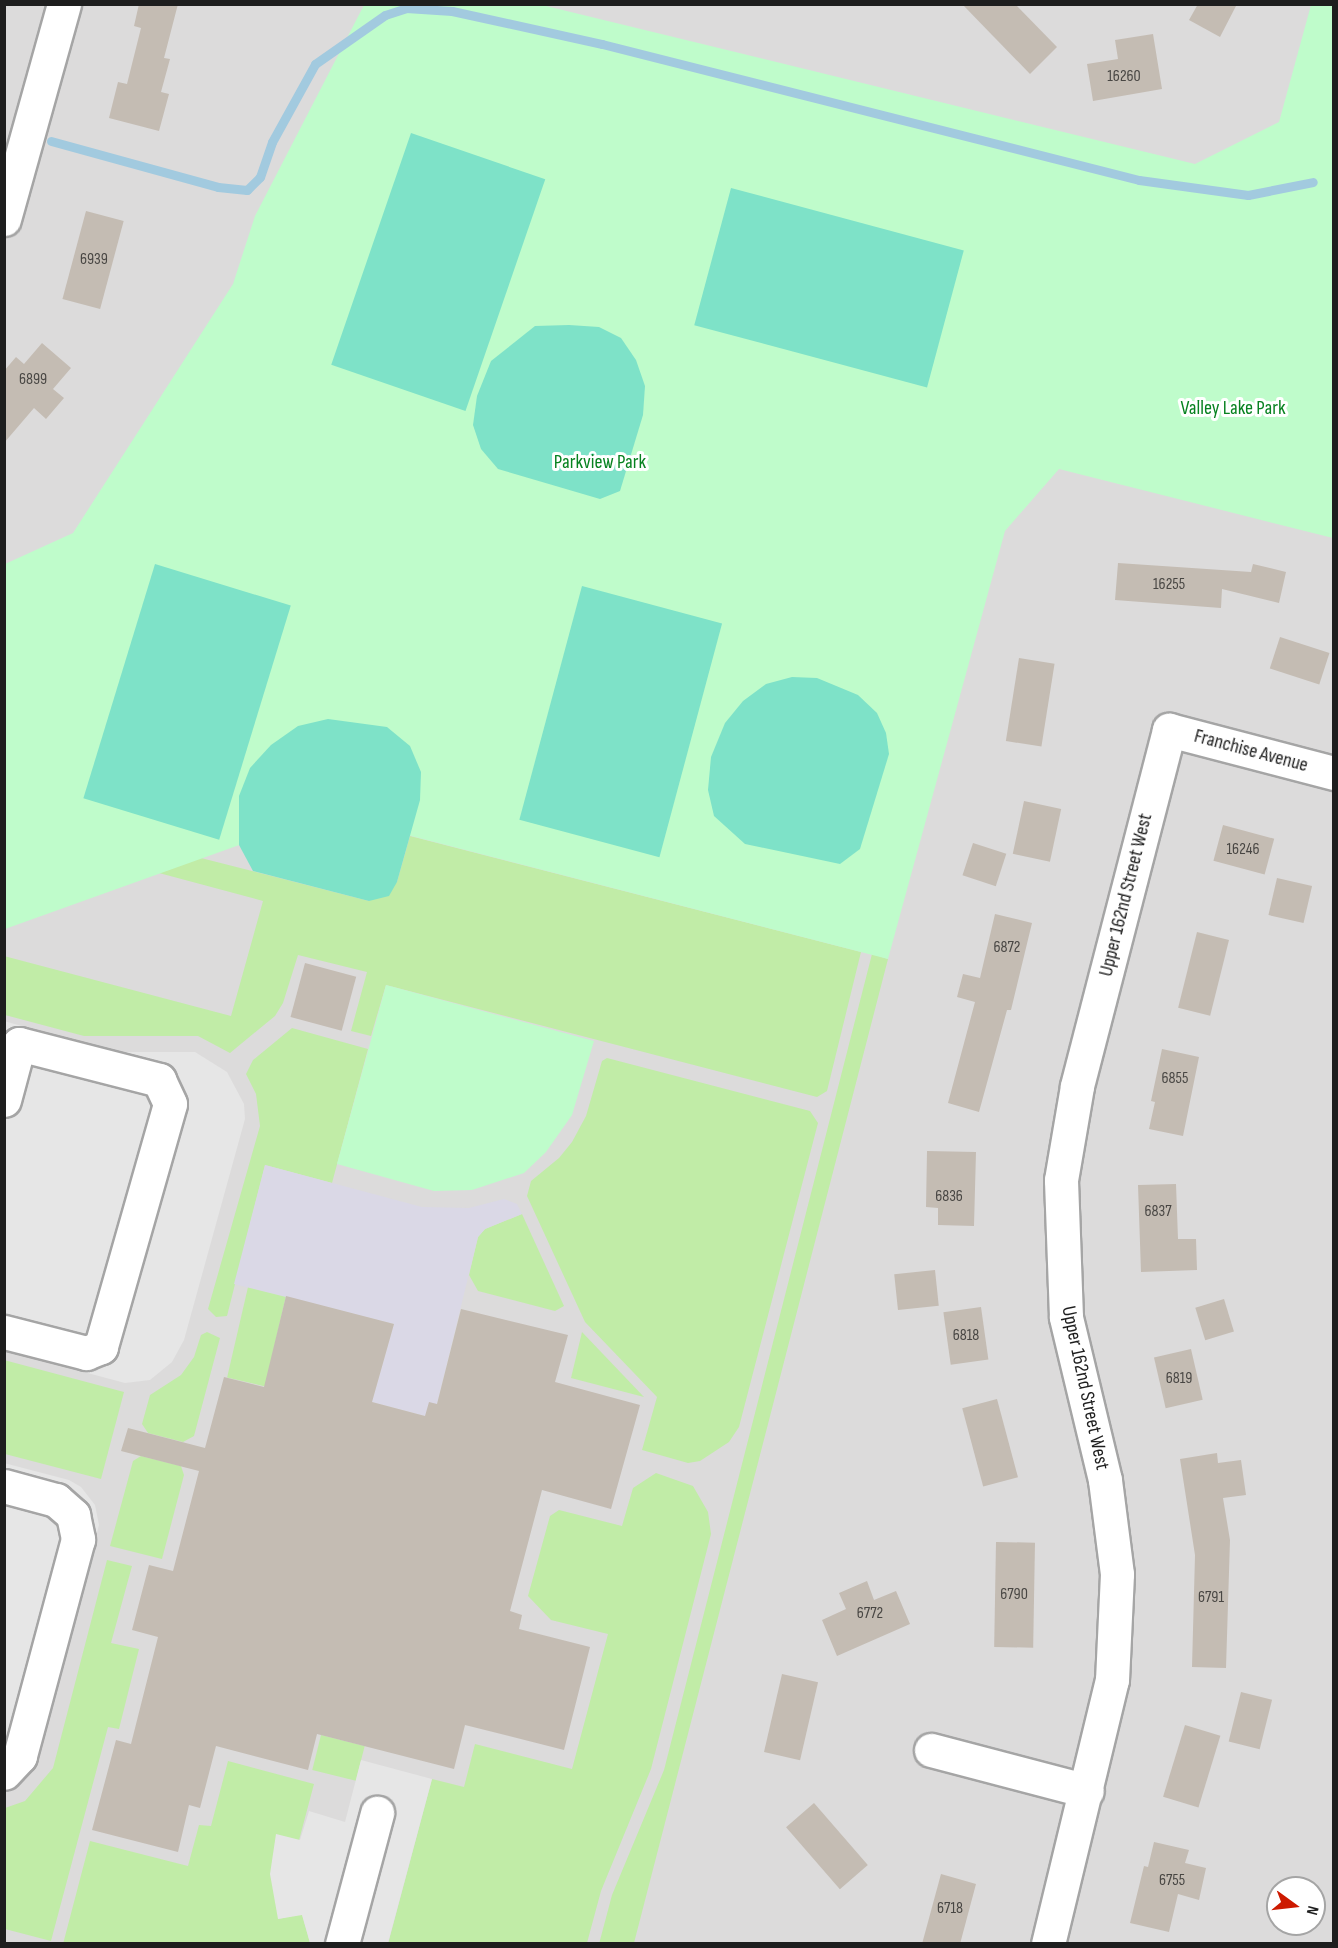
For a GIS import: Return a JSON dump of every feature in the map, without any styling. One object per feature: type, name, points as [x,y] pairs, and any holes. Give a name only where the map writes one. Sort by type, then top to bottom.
[{"type":"street","points":[[4,219],[64,4]]},
{"type":"street","name":"Franchise Avenue","points":[[1169,730],[1334,773]]},
{"type":"street","name":"Upper 162nd Street West","points":[[1048,1944],[1087,1791],[1112,1680],[1117,1574],[1105,1480],[1066,1317],[1061,1180],[1077,1086],[1169,730]]},
{"type":"street","points":[[4,1100],[19,1044],[159,1080],[170,1104],[101,1347],[86,1353],[4,1332]]},
{"type":"street","points":[[4,1486],[56,1500],[73,1515],[78,1539],[20,1756],[4,1773]]},
{"type":"street","points":[[930,1750],[1087,1791]]},
{"type":"street","points":[[342,1944],[377,1813]]},
{"type":"shaded area","points":[[5,5],[1333,5],[1333,1943],[5,1944]]},
{"type":"shaded area","points":[[4,1021],[114,1052],[195,1052],[227,1072],[244,1104],[245,1119],[184,1340],[172,1362],[150,1380],[125,1383],[5,1351]]},
{"type":"shaded area","points":[[265,1165],[422,1207],[469,1208],[504,1199],[517,1204],[522,1214],[485,1229],[478,1237],[437,1404],[425,1416],[372,1402],[394,1324],[234,1284]]},
{"type":"shaded area","points":[[4,1463],[69,1480],[81,1487],[95,1505],[99,1525],[37,1763],[26,1779],[5,1790]]},
{"type":"shaded area","points":[[361,1760],[432,1779],[388,1943],[310,1943],[302,1915],[278,1919],[270,1874],[276,1834],[300,1840],[309,1811],[345,1822]]},
{"type":"green space","name":"Parkview Park","points":[[364,5],[542,5],[1195,164],[1279,122],[1311,5],[1333,5],[1333,538],[1059,469],[1005,531],[888,959],[326,814],[5,929],[5,564],[73,533],[233,284],[255,216]]},
{"type":"green space","points":[[411,133],[545,179],[465,411],[331,365]]},
{"type":"green space","points":[[731,188],[964,250],[927,388],[694,325]]},
{"type":"green space","points":[[535,326],[599,327],[621,338],[636,360],[645,386],[643,415],[620,491],[600,499],[498,469],[481,449],[473,425],[477,396],[491,361]]},
{"type":"green space","points":[[155,564],[291,606],[219,840],[83,798]]},
{"type":"green space","points":[[582,586],[722,624],[659,857],[519,820]]},
{"type":"green space","points":[[792,677],[817,678],[858,695],[877,713],[886,733],[889,754],[860,849],[840,864],[745,844],[714,816],[708,790],[711,757],[725,723],[743,701],[766,684]]},
{"type":"green space","points":[[328,719],[387,727],[410,746],[421,772],[420,800],[397,882],[389,896],[369,901],[253,871],[239,845],[239,796],[250,768],[271,745],[298,726]]},
{"type":"green space","points":[[410,836],[861,952],[827,1091],[817,1097],[386,985],[371,1036],[351,1031],[367,972],[298,955],[283,1003],[275,1016],[230,1053],[198,1036],[84,1036],[5,1015],[4,956],[231,1016],[263,901],[159,873],[201,858],[369,901],[397,882]]},
{"type":"green space","points":[[872,954],[888,959],[634,1943],[599,1944],[612,1895],[664,1770]]},
{"type":"green space","points":[[386,985],[594,1041],[572,1115],[546,1152],[524,1173],[472,1190],[434,1191],[337,1164]]},
{"type":"green space","points":[[292,1028],[368,1049],[332,1183],[265,1165],[227,1316],[216,1317],[208,1309],[260,1126],[256,1094],[246,1074],[253,1060]]},
{"type":"green space","points":[[607,1058],[810,1111],[818,1123],[739,1427],[729,1442],[700,1461],[688,1463],[642,1450],[657,1397],[585,1322],[527,1196],[531,1181],[559,1158],[572,1142],[586,1116],[602,1061]]},
{"type":"green space","points":[[522,1214],[564,1306],[555,1311],[478,1291],[469,1275],[478,1237],[485,1229]]},
{"type":"green space","points":[[248,1287],[286,1296],[265,1386],[227,1378]]},
{"type":"green space","points":[[207,1332],[220,1338],[194,1436],[183,1442],[148,1433],[142,1424],[150,1395],[181,1375],[194,1357],[201,1335]]},
{"type":"green space","points":[[582,1332],[644,1397],[571,1378]]},
{"type":"green space","points":[[4,1360],[124,1392],[101,1479],[5,1454]]},
{"type":"green space","points":[[141,1456],[181,1466],[184,1475],[162,1559],[110,1546],[133,1461]]},
{"type":"green space","points":[[656,1473],[693,1486],[708,1512],[711,1534],[651,1769],[601,1891],[587,1943],[388,1944],[432,1779],[464,1787],[475,1744],[572,1769],[608,1634],[551,1620],[528,1596],[550,1516],[559,1510],[622,1526],[633,1488]]},
{"type":"green space","points":[[107,1560],[132,1566],[111,1643],[139,1649],[119,1729],[108,1727],[51,1941],[5,1929],[5,1808],[25,1801],[53,1768]]},
{"type":"green space","points":[[321,1735],[365,1746],[356,1781],[312,1770]]},
{"type":"green space","points":[[228,1761],[314,1784],[278,1919],[302,1914],[310,1943],[63,1944],[90,1841],[188,1866],[199,1825],[211,1826]]},
{"type":"building","points":[[139,4],[178,4],[164,58],[170,59],[161,92],[169,94],[159,131],[109,118],[118,82],[127,84],[141,28],[134,26]]},
{"type":"building","points":[[962,4],[1015,4],[1057,47],[1030,74]]},
{"type":"building","points":[[1198,4],[1237,4],[1220,37],[1189,20]]},
{"type":"building","points":[[1153,34],[1162,89],[1093,101],[1087,64],[1118,59],[1115,40]]},
{"type":"building","points":[[86,211],[124,221],[100,309],[62,299]]},
{"type":"building","points":[[42,343],[71,368],[53,389],[64,398],[46,419],[34,408],[4,443],[4,371],[16,357],[24,364]]},
{"type":"building","points":[[1118,563],[1251,572],[1253,564],[1286,572],[1279,603],[1222,589],[1221,608],[1115,600]]},
{"type":"building","points":[[1280,637],[1329,653],[1319,684],[1270,668]]},
{"type":"building","points":[[1019,658],[1055,664],[1041,747],[1006,741]]},
{"type":"building","points":[[1024,801],[1061,809],[1050,862],[1013,854]]},
{"type":"building","points":[[1223,825],[1274,839],[1265,874],[1213,861]]},
{"type":"building","points":[[973,843],[1006,854],[996,886],[962,875]]},
{"type":"building","points":[[1277,878],[1312,886],[1304,923],[1268,915]]},
{"type":"building","points":[[995,914],[1032,923],[1011,1010],[1007,1010],[979,1112],[948,1103],[975,1002],[957,997],[963,974],[980,978]]},
{"type":"building","points":[[1197,932],[1229,940],[1210,1016],[1178,1008]]},
{"type":"building","points":[[305,963],[356,977],[342,1031],[291,1017]]},
{"type":"building","points":[[1162,1049],[1199,1057],[1183,1136],[1149,1129],[1155,1102],[1151,1101]]},
{"type":"building","points":[[927,1151],[976,1152],[974,1226],[938,1225],[938,1208],[926,1207]]},
{"type":"building","points":[[1176,1184],[1178,1239],[1196,1239],[1197,1270],[1141,1272],[1138,1185]]},
{"type":"building","points":[[935,1270],[939,1306],[898,1310],[894,1274]]},
{"type":"building","points":[[286,1296],[394,1324],[372,1402],[425,1416],[429,1402],[437,1404],[461,1309],[568,1335],[555,1382],[640,1405],[611,1509],[542,1490],[510,1611],[522,1615],[519,1629],[590,1647],[564,1750],[465,1725],[454,1769],[317,1734],[308,1770],[216,1746],[200,1808],[189,1805],[178,1852],[92,1830],[116,1740],[131,1744],[158,1637],[132,1630],[149,1565],[173,1571],[199,1471],[121,1451],[128,1428],[205,1448],[224,1377],[264,1387]]},
{"type":"building","points":[[1224,1299],[1234,1332],[1205,1340],[1195,1308]]},
{"type":"building","points":[[981,1307],[988,1359],[951,1365],[943,1312]]},
{"type":"building","points":[[1191,1349],[1203,1400],[1166,1408],[1154,1358]]},
{"type":"building","points":[[997,1399],[1018,1477],[983,1487],[962,1408]]},
{"type":"building","points":[[1217,1453],[1218,1463],[1241,1460],[1246,1495],[1223,1498],[1230,1540],[1226,1668],[1192,1667],[1195,1555],[1180,1459]]},
{"type":"building","points":[[996,1542],[1035,1543],[1033,1648],[994,1647]]},
{"type":"building","points":[[867,1581],[874,1600],[896,1591],[910,1624],[837,1656],[822,1620],[846,1609],[839,1593]]},
{"type":"building","points":[[782,1674],[818,1682],[800,1760],[764,1752]]},
{"type":"building","points":[[1241,1692],[1272,1700],[1260,1749],[1229,1741]]},
{"type":"building","points":[[1185,1725],[1220,1736],[1198,1808],[1163,1797]]},
{"type":"building","points":[[814,1803],[868,1865],[840,1889],[786,1827]]},
{"type":"building","points":[[1154,1842],[1189,1850],[1185,1863],[1206,1868],[1199,1900],[1178,1894],[1169,1932],[1130,1923],[1144,1866],[1148,1867]]},
{"type":"building","points":[[941,1874],[976,1884],[960,1944],[922,1944]]},
{"type":"waterway","points":[[51,141],[218,187],[247,190],[260,177],[272,142],[315,64],[385,15],[406,8],[452,11],[602,44],[1139,180],[1248,195],[1313,182]]},
{"type":"park label","name":"Valley Lake Park","points":[[1233,408]]}]
